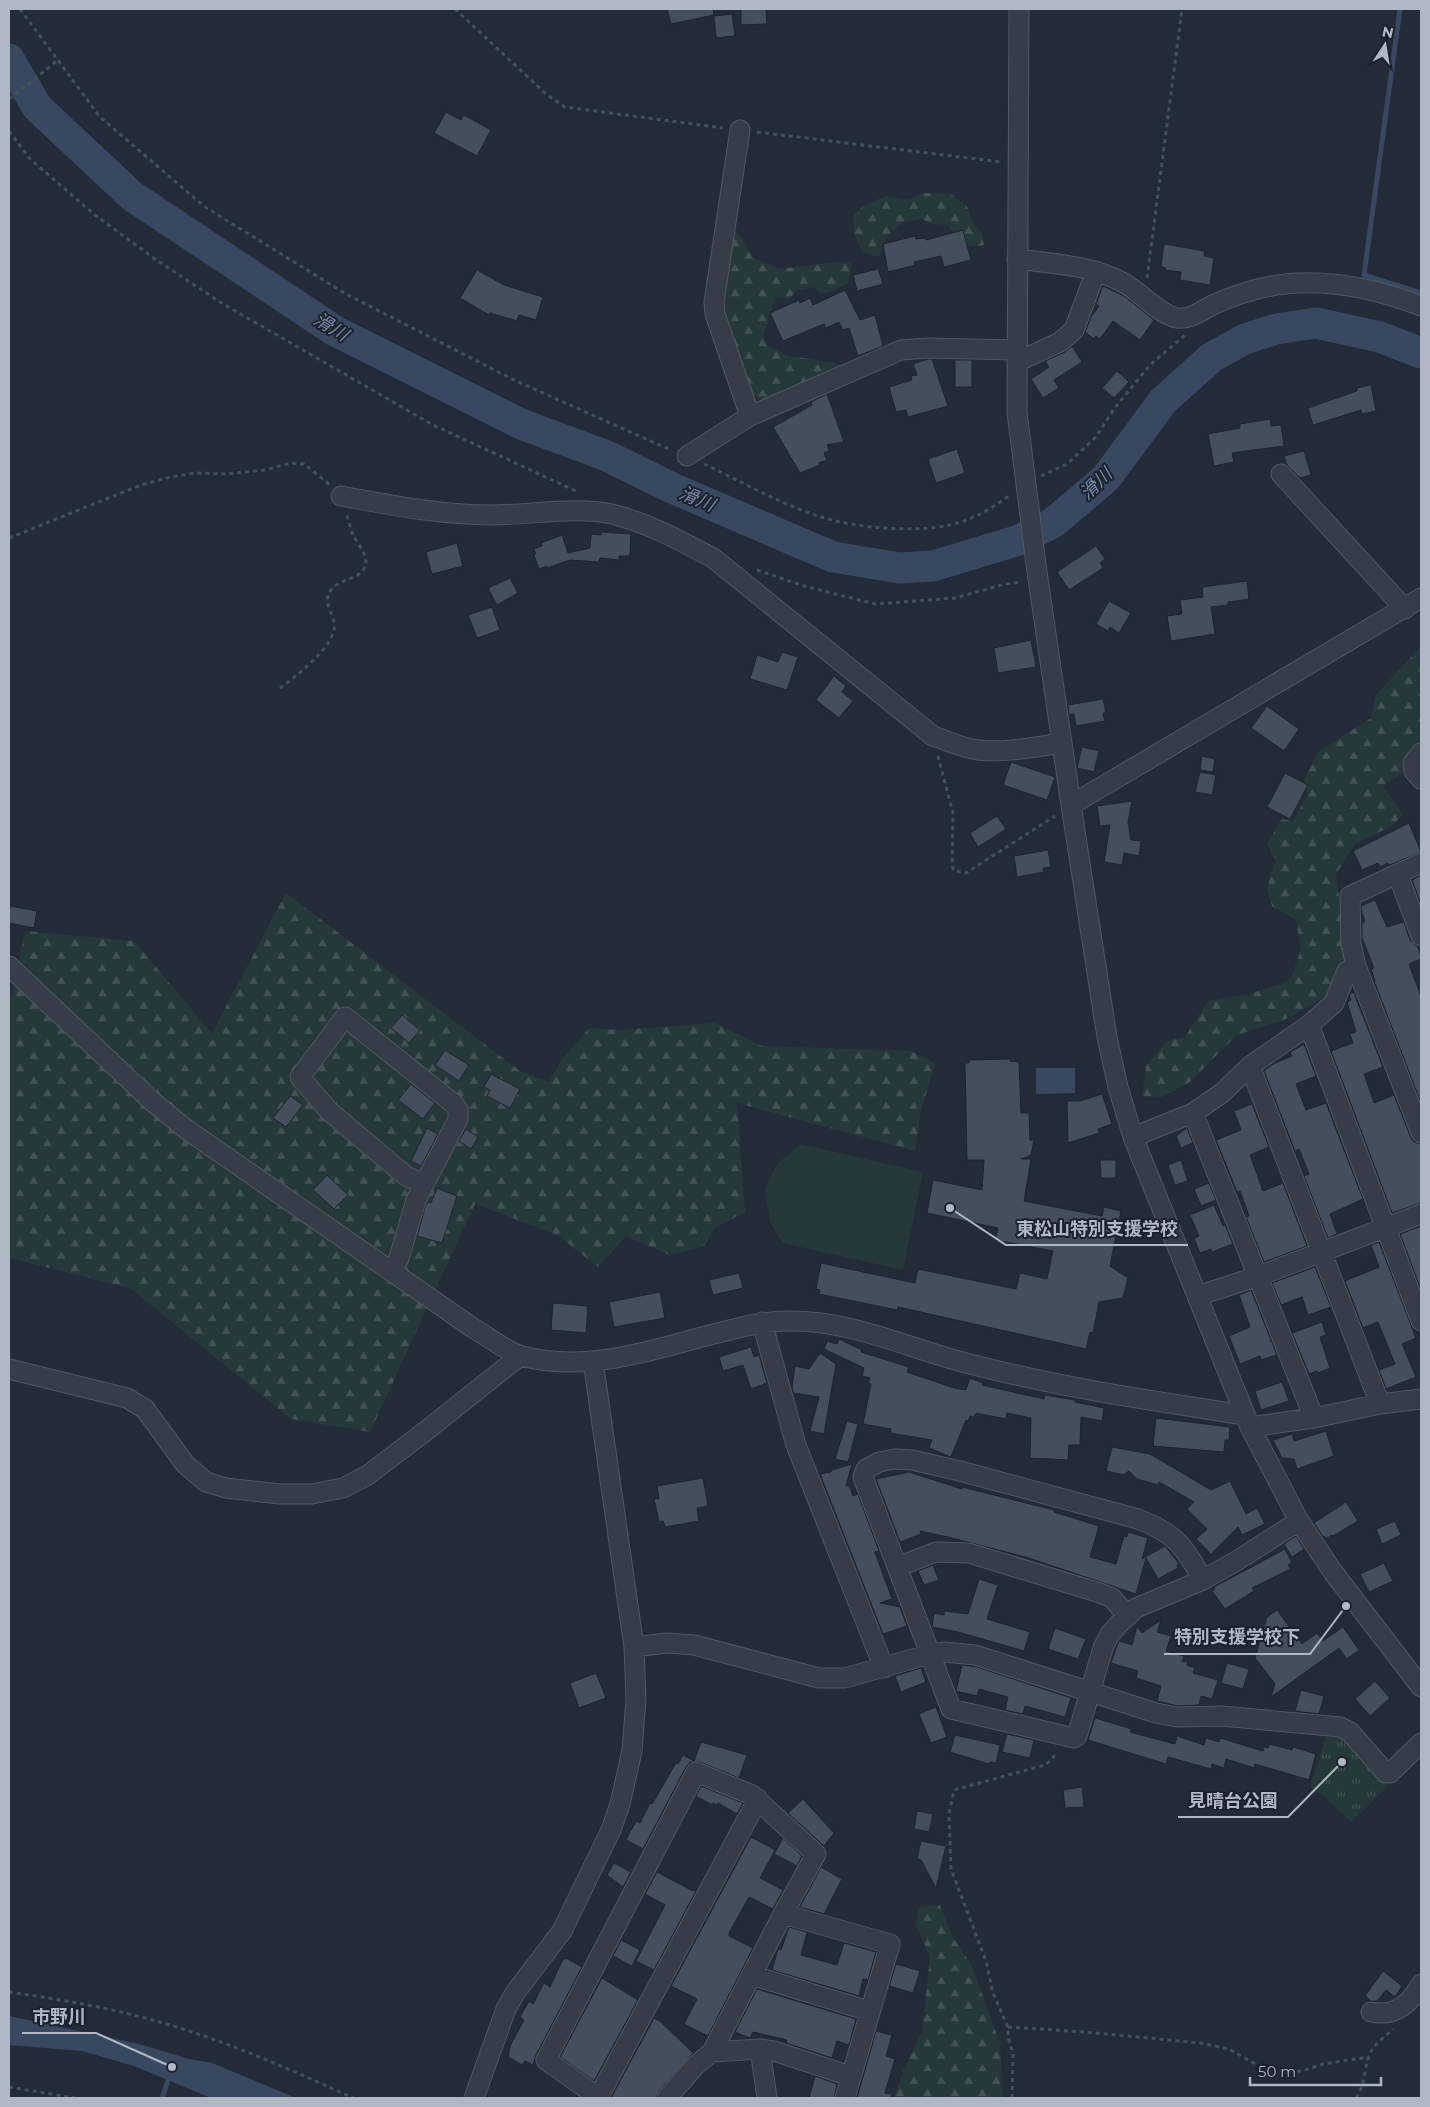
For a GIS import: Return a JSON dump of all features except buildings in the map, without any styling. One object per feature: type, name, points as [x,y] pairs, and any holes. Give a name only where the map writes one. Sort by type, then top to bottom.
[{"type":"street","points":[[1019,9],[1016,356],[1018,412],[1038,576],[1071,806],[1107,1037],[1118,1087],[1133,1137],[1248,1421],[1299,1521],[1333,1572],[1421,1687]]},
{"type":"street","points":[[740,130],[714,302],[715,314],[750,416]]},
{"type":"street","points":[[1017,259],[1096,271],[1123,283],[1145,297],[1165,314],[1179,318],[1192,316],[1215,304],[1252,290],[1269,285],[1304,281],[1356,286],[1421,306]]},
{"type":"street","points":[[688,456],[750,416],[902,350],[928,348],[1016,356],[1060,342],[1074,330],[1096,271]]},
{"type":"street","points":[[1281,474],[1405,609]]},
{"type":"street","points":[[341,496],[442,513],[492,515],[594,512],[610,514],[643,525],[713,558],[933,736],[977,750],[1005,751],[1062,743]]},
{"type":"street","points":[[1071,806],[1421,598]]},
{"type":"street","points":[[1421,753],[1413,763],[1414,770],[1421,779]]},
{"type":"street","points":[[1421,863],[1350,896],[1350,944],[1356,966],[1421,1133]]},
{"type":"street","points":[[1398,875],[1421,936]]},
{"type":"street","points":[[9,966],[154,1103],[186,1129],[393,1270],[473,1328],[520,1356],[557,1361],[592,1361],[638,1354],[762,1322],[788,1320],[849,1327],[874,1333],[973,1365],[1036,1380],[1248,1421],[1314,1418],[1380,1404],[1421,1399]]},
{"type":"street","points":[[1133,1137],[1193,1113],[1222,1093],[1250,1066],[1309,1025],[1334,1003],[1347,971],[1356,966]]},
{"type":"street","points":[[393,1270],[399,1258],[416,1200],[458,1119],[458,1110],[454,1104],[345,1017],[300,1077],[329,1111],[406,1176],[423,1184]]},
{"type":"street","points":[[1309,1025],[1421,1320]]},
{"type":"street","points":[[1250,1066],[1380,1404]]},
{"type":"street","points":[[1193,1113],[1314,1418]]},
{"type":"street","points":[[1197,1296],[1259,1276],[1421,1214]]},
{"type":"street","points":[[762,1322],[796,1445],[884,1668]]},
{"type":"street","points":[[9,1369],[127,1398],[144,1409],[185,1464],[206,1482],[226,1488],[280,1494],[312,1494],[343,1488],[368,1475],[520,1356]]},
{"type":"street","points":[[474,2098],[506,2009],[515,1992],[562,1931],[611,1830],[620,1804],[632,1751],[636,1699],[634,1647],[592,1361]]},
{"type":"street","points":[[1203,1580],[1180,1544],[1160,1528],[1138,1519],[912,1460],[895,1458],[879,1462],[866,1469],[863,1477],[952,1709],[1074,1738],[1077,1736],[1103,1648],[1110,1634],[1136,1608],[1203,1580],[1299,1521]]},
{"type":"street","points":[[897,1567],[936,1552],[970,1553],[1100,1593],[1112,1598],[1128,1616]]},
{"type":"street","points":[[634,1647],[667,1643],[694,1645],[819,1678],[846,1678],[930,1654],[944,1652],[975,1655],[1156,1713],[1177,1716],[1222,1716],[1340,1727],[1350,1732],[1386,1773],[1390,1773],[1421,1743]]},
{"type":"street","points":[[667,2098],[695,2066],[712,2052],[816,1854],[758,1799],[696,1772],[546,2060],[598,2098],[758,1799]]},
{"type":"street","points":[[783,1914],[890,1944],[845,2098]]},
{"type":"street","points":[[751,1975],[869,2011]]},
{"type":"street","points":[[1371,2012],[1382,2014],[1408,2004],[1421,1984]]},
{"type":"street","points":[[760,2050],[767,2098]]},
{"type":"street","points":[[712,2052],[774,2051],[850,2076]]},
{"type":"path","points":[[20,9],[100,117],[205,207],[346,294],[516,381],[688,456],[789,505],[820,516],[858,525],[904,529],[950,525],[992,508],[1067,464],[1096,437],[1114,409],[1150,365],[1184,336],[1192,316]]},
{"type":"path","points":[[455,9],[546,94],[565,107],[1018,163]]},
{"type":"path","points":[[1145,297],[1182,9]]},
{"type":"path","points":[[9,98],[57,61]]},
{"type":"path","points":[[9,131],[30,159],[95,214],[155,259],[220,302],[356,382],[434,425],[580,493]]},
{"type":"path","points":[[9,538],[141,485],[166,478],[195,473],[226,474],[266,470],[291,463],[304,464],[341,496],[352,533],[366,559],[365,566],[359,575],[333,587],[328,596],[327,604],[334,623],[334,630],[330,639],[301,673],[280,688]]},
{"type":"path","points":[[751,568],[804,586],[875,604],[955,598],[1038,576]]},
{"type":"path","points":[[933,736],[953,813],[952,866],[954,872],[966,873],[972,870],[1071,806]]},
{"type":"path","points":[[1012,2098],[1013,2054],[1008,2037],[1008,2027],[993,1993],[986,1961],[952,1869],[948,1814],[954,1790],[1045,1765],[1053,1758],[1060,1735]]},
{"type":"path","points":[[9,1992],[129,2014],[201,2035],[300,2073],[354,2098]]},
{"type":"path","points":[[1356,2098],[1361,2092],[1369,2057],[1375,2046],[1402,2020],[1408,2004]]},
{"type":"path","points":[[1008,2027],[1200,2043],[1229,2049],[1266,2070],[1281,2072],[1302,2071],[1323,2064],[1369,2057]]},
{"type":"path","points":[[9,2088],[75,2098]]},
{"type":"green space","points":[[923,193],[951,194],[967,206],[972,220],[981,232],[984,245],[972,246],[962,242],[947,225],[934,224],[921,219],[903,222],[886,238],[879,257],[862,252],[854,234],[853,216],[864,205],[887,196],[909,200]]},
{"type":"green space","points":[[735,231],[744,240],[752,257],[780,269],[835,262],[851,263],[849,282],[834,291],[822,294],[814,287],[798,290],[789,299],[775,297],[763,337],[769,347],[786,355],[840,364],[841,371],[823,378],[801,383],[787,393],[764,402],[749,393],[727,327],[722,303],[729,239]]},
{"type":"green space","points":[[1421,646],[1421,740],[1405,759],[1402,774],[1383,786],[1403,814],[1392,826],[1355,844],[1336,874],[1349,964],[1329,994],[1286,1019],[1237,1035],[1190,1082],[1162,1097],[1142,1096],[1146,1066],[1167,1041],[1185,1037],[1208,1001],[1249,994],[1284,983],[1292,976],[1301,949],[1296,920],[1272,906],[1267,888],[1276,860],[1267,845],[1281,819],[1293,821],[1308,794],[1304,780],[1318,752],[1371,718],[1376,695]]},
{"type":"green space","points":[[286,893],[520,1071],[549,1082],[562,1059],[589,1028],[620,1030],[715,1023],[762,1046],[911,1051],[935,1063],[921,1111],[915,1151],[737,1103],[745,1212],[715,1228],[703,1247],[669,1255],[626,1236],[598,1267],[557,1235],[475,1204],[370,1432],[291,1419],[130,1288],[9,1258],[9,1007],[25,931],[134,941],[212,1033]]},
{"type":"green space","points":[[800,1144],[923,1172],[903,1270],[782,1243],[770,1222],[765,1189],[777,1164]]},
{"type":"green space","points":[[1326,1737],[1343,1738],[1388,1786],[1351,1822],[1323,1795],[1310,1787]]},
{"type":"green space","points":[[940,1905],[952,1936],[972,1966],[1000,2043],[1003,2098],[894,2098],[904,2069],[922,2032],[930,1956],[915,1924],[920,1906]]},
{"type":"water","points":[[1036,1068],[1075,1068],[1075,1093],[1036,1094]]},
{"type":"water","points":[[9,2016],[139,2044],[189,2059],[212,2063],[296,2098],[211,2098],[134,2066],[82,2051],[9,2045]]},
{"type":"waterway","points":[[1400,9],[1364,275],[1421,293]]},
{"type":"waterway","name":"滑川","points":[[9,59],[37,107],[132,196],[335,331],[521,424],[607,456],[672,488],[833,557],[900,568],[933,566],[1019,540],[1053,523],[1106,478],[1163,401],[1212,357],[1245,339],[1276,329],[1316,323],[1380,337],[1421,353]]},
{"type":"waterway","points":[[162,2098],[170,2075]]},
{"type":"place","name":"東松山特別支援学校","points":[[950,1208]]},
{"type":"place","name":"特別支援学校下","points":[[1346,1606]]},
{"type":"place","name":"見晴台公園","points":[[1342,1762]]},
{"type":"place","name":"市野川","points":[[172,2067]]}]
